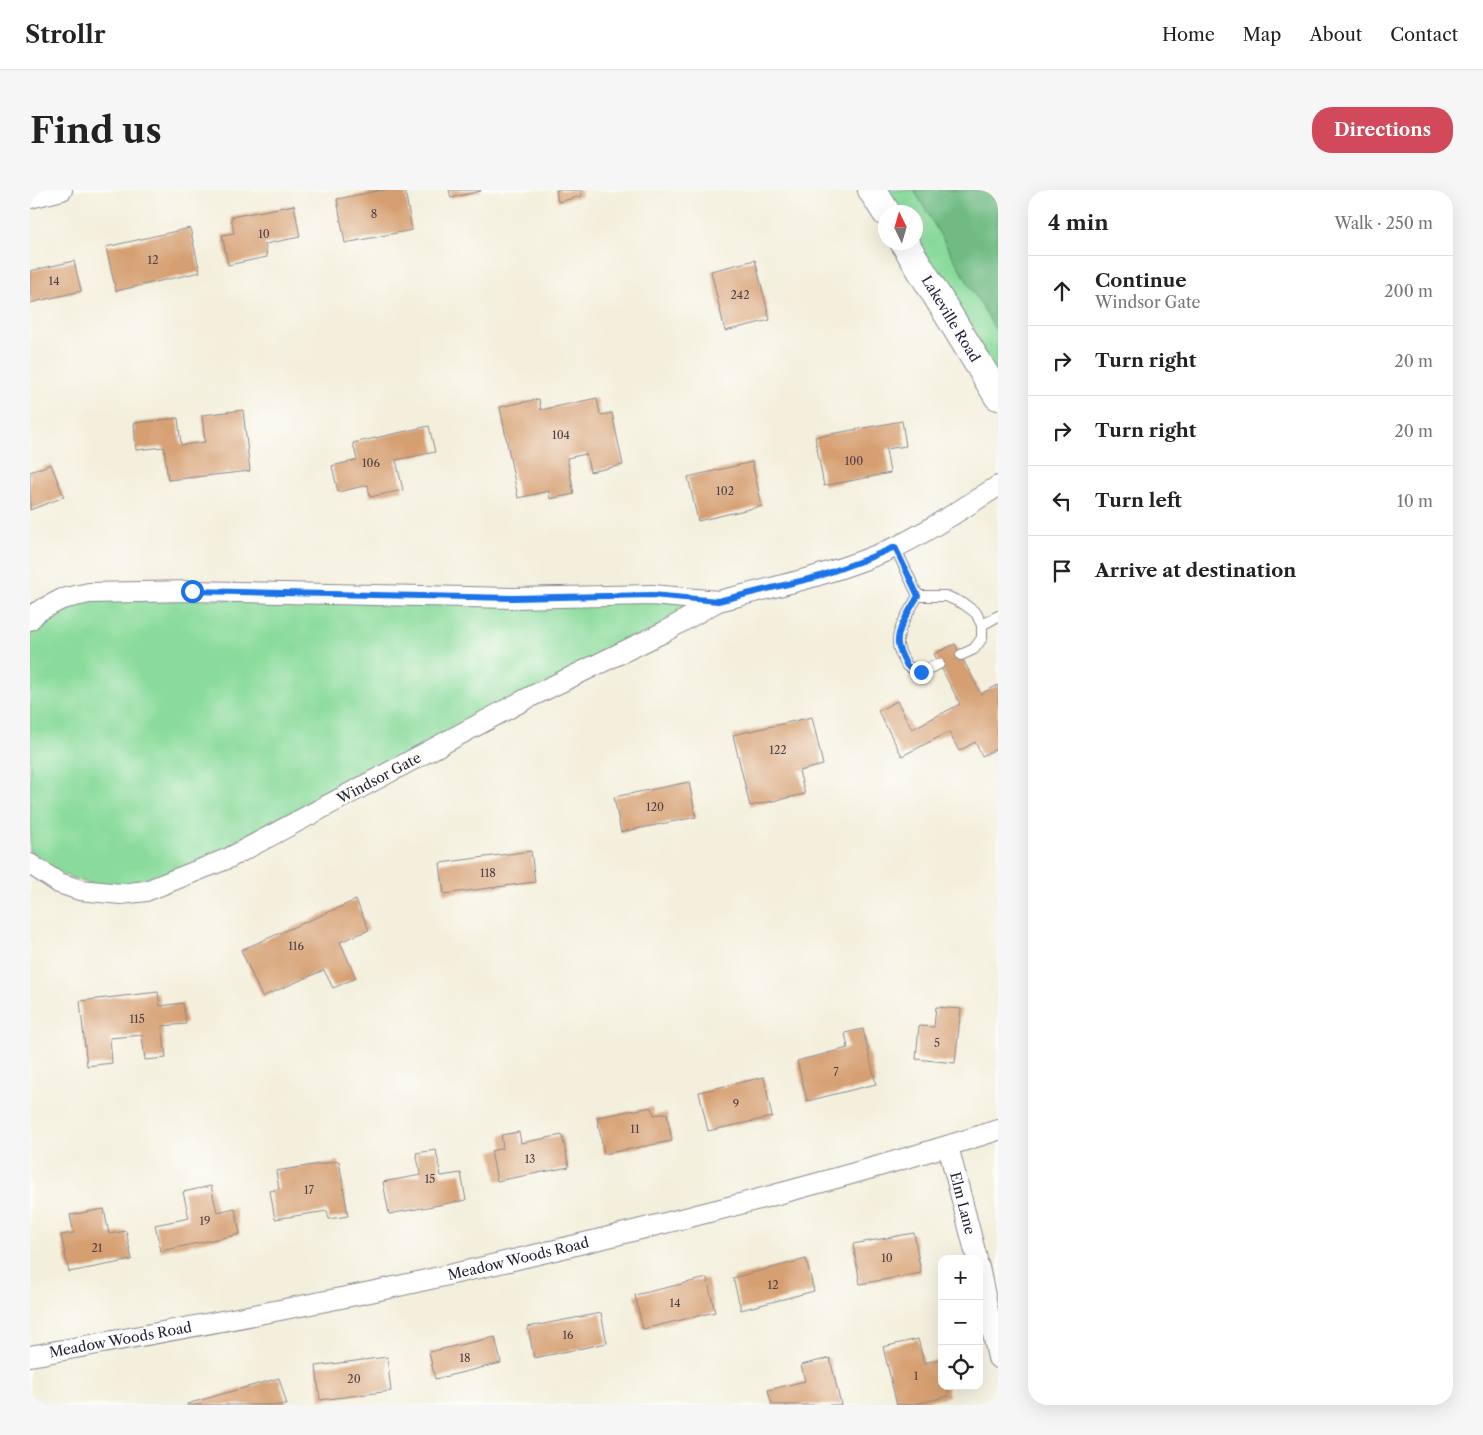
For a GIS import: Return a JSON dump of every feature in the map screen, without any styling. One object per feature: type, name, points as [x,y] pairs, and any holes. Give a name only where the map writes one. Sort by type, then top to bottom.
[{"type":"main road","points":[[872,190],[882,205]]},
{"type":"main road","name":"Lakeville Road","points":[[909,250],[998,396]]},
{"type":"street","points":[[30,198],[62,190]]},
{"type":"street","name":"Windsor Gate","points":[[30,864],[59,883],[80,890],[121,894],[146,891],[229,858],[528,698],[664,632],[718,601],[817,577],[864,560],[895,547],[935,525],[998,486]]},
{"type":"street","name":"Windsor Gate","points":[[30,620],[37,612],[62,599],[89,593],[192,591],[513,598],[652,595],[718,601]]},
{"type":"street","name":"Meadow Woods Road","points":[[30,1356],[261,1314],[414,1283],[583,1244],[802,1187],[998,1130]]},
{"type":"street","name":"Elm Lane","points":[[948,1146],[977,1255]]},
{"type":"street","points":[[983,1286],[998,1358]]},
{"type":"lane","points":[[895,547],[918,596]]},
{"type":"lane","points":[[918,596],[946,596],[964,604],[976,613],[982,625],[982,638],[974,649],[960,655]]},
{"type":"lane","points":[[918,596],[901,628],[898,644],[907,666],[921,672],[940,664]]},
{"type":"lane","points":[[982,625],[998,616]]},
{"type":"green space","points":[[875,190],[998,190],[998,391],[920,250],[923,250],[923,205],[885,205]]},
{"type":"green space","points":[[914,190],[998,190],[998,334],[923,205]]},
{"type":"green space","points":[[62,599],[718,601],[229,858],[121,894],[30,864],[30,620]]},
{"type":"building","points":[[376,190],[405,190],[412,230],[345,243],[337,199]]},
{"type":"building","points":[[449,190],[481,190],[481,191],[451,198]]},
{"type":"building","points":[[556,190],[581,190],[582,196],[558,202]]},
{"type":"building","points":[[294,205],[300,237],[265,244],[267,257],[228,265],[222,235],[234,233],[231,217]]},
{"type":"building","points":[[190,228],[200,272],[116,291],[106,247]]},
{"type":"building","points":[[755,260],[770,320],[725,331],[711,271]]},
{"type":"building","points":[[74,261],[81,291],[30,303],[30,271]]},
{"type":"building","points":[[597,398],[600,415],[612,413],[623,465],[590,472],[586,454],[567,458],[574,494],[550,499],[549,491],[518,498],[500,407],[539,399],[541,410]]},
{"type":"building","points":[[243,410],[250,471],[168,480],[164,447],[136,450],[134,423],[178,418],[181,445],[205,442],[202,415]]},
{"type":"building","points":[[902,421],[906,446],[886,449],[890,473],[824,486],[815,437]]},
{"type":"building","points":[[429,426],[435,452],[396,460],[403,490],[370,497],[368,485],[338,492],[332,466],[357,460],[353,443]]},
{"type":"building","points":[[752,462],[762,506],[698,521],[688,477]]},
{"type":"building","points":[[51,464],[64,497],[30,510],[30,472]]},
{"type":"building","points":[[955,644],[981,694],[998,685],[998,748],[982,756],[975,742],[959,751],[949,732],[902,756],[878,711],[897,701],[912,729],[960,704],[934,654]]},
{"type":"building","points":[[812,717],[823,765],[799,771],[805,794],[750,806],[733,735]]},
{"type":"building","points":[[689,782],[696,817],[621,832],[614,797]]},
{"type":"building","points":[[531,851],[535,882],[444,894],[440,863]]},
{"type":"building","points":[[356,900],[369,930],[340,942],[356,978],[333,988],[324,970],[262,997],[241,950]]},
{"type":"building","points":[[158,992],[160,1006],[183,1003],[186,1024],[162,1026],[166,1058],[145,1060],[142,1035],[110,1038],[112,1063],[87,1066],[80,1001]]},
{"type":"building","points":[[936,1007],[961,1009],[955,1063],[916,1059],[919,1026],[934,1027]]},
{"type":"building","points":[[863,1029],[876,1084],[807,1101],[797,1061],[848,1048],[845,1033]]},
{"type":"building","points":[[764,1077],[772,1117],[708,1131],[699,1092]]},
{"type":"building","points":[[652,1107],[654,1115],[667,1113],[672,1141],[604,1154],[597,1117]]},
{"type":"building","points":[[519,1132],[521,1143],[562,1135],[569,1167],[497,1181],[491,1151],[503,1148],[501,1135]]},
{"type":"building","points":[[436,1150],[441,1176],[461,1173],[466,1200],[389,1214],[383,1182],[421,1175],[416,1153]]},
{"type":"building","points":[[339,1161],[348,1216],[329,1219],[327,1211],[275,1219],[270,1191],[279,1189],[276,1171]]},
{"type":"building","points":[[211,1186],[217,1212],[235,1208],[240,1234],[161,1251],[155,1225],[189,1218],[183,1192]]},
{"type":"building","points":[[104,1209],[109,1234],[126,1231],[132,1260],[69,1272],[61,1235],[74,1233],[70,1215]]},
{"type":"building","points":[[914,1233],[921,1273],[860,1284],[853,1244]]},
{"type":"building","points":[[806,1259],[814,1291],[741,1310],[733,1278]]},
{"type":"building","points":[[707,1278],[715,1312],[643,1329],[635,1295]]},
{"type":"building","points":[[601,1313],[607,1343],[534,1358],[528,1327]]},
{"type":"building","points":[[495,1337],[501,1363],[435,1379],[429,1352]]},
{"type":"building","points":[[918,1339],[924,1363],[938,1360],[938,1390],[948,1390],[949,1396],[911,1405],[897,1405],[883,1347]]},
{"type":"building","points":[[387,1357],[391,1391],[320,1400],[316,1366]]},
{"type":"building","points":[[830,1358],[841,1405],[772,1405],[768,1390],[805,1381],[801,1365]]},
{"type":"building","points":[[279,1378],[287,1405],[187,1405],[187,1404]]},
{"type":"route","points":[[192,591],[513,598],[652,595],[718,601],[817,577],[895,547],[918,596],[901,628],[898,644],[907,666],[921,672]]}]
